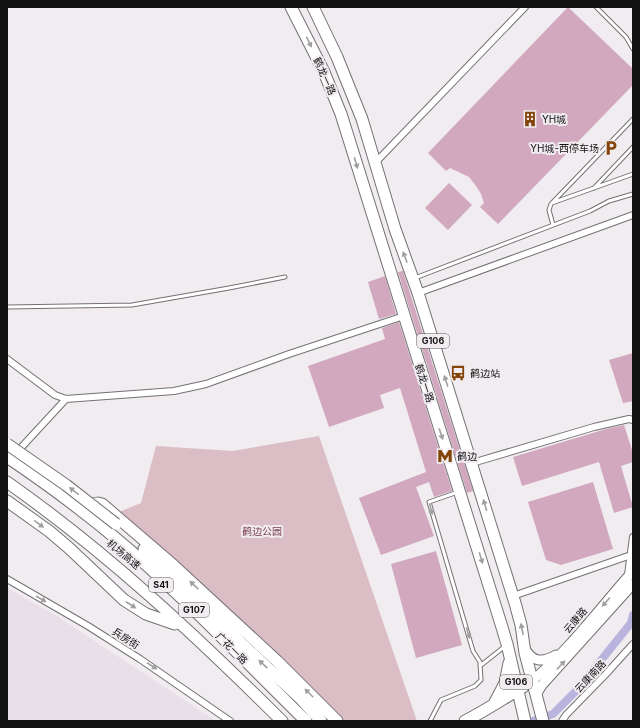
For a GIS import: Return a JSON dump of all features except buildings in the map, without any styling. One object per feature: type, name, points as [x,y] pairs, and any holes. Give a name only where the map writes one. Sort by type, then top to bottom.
[{"type":"highway","name":"鹤龙一路","points":[[291,7],[324,72],[337,102],[508,647],[524,718]]},
{"type":"highway","name":"鹤龙一路","points":[[313,7],[330,40],[362,119],[395,229],[418,293],[513,596],[521,625],[532,681],[544,721]]},
{"type":"highway","points":[[7,444],[66,485],[139,544],[224,627],[301,699],[321,721]]},
{"type":"highway","name":"广花一路","points":[[8,460],[76,507],[124,546],[172,589],[306,721]]},
{"type":"highway","name":"机场高速","points":[[8,460],[157,581],[224,643],[302,721]]},
{"type":"highway","name":"机场高速","points":[[7,482],[71,529],[126,573],[206,646],[282,721]]},
{"type":"highway","name":"G107","points":[[7,485],[82,542],[134,586],[275,721]]},
{"type":"highway","points":[[7,501],[49,531],[124,600],[146,614],[175,624]]},
{"type":"highway","points":[[76,507],[98,503],[102,504],[173,565],[277,660],[337,721]]},
{"type":"highway","name":"G106","points":[[494,704],[505,683],[508,665],[508,647]]},
{"type":"highway","points":[[466,721],[480,714],[532,681]]},
{"type":"street","points":[[375,163],[525,7]]},
{"type":"street","points":[[418,293],[633,214]]},
{"type":"street","points":[[7,359],[55,395],[66,399],[174,391],[206,384],[289,354],[404,316]]},
{"type":"street","points":[[8,460],[66,399]]},
{"type":"street","points":[[472,463],[594,427],[629,418],[633,420]]},
{"type":"street","points":[[631,579],[633,537]]},
{"type":"street","points":[[513,596],[631,555]]},
{"type":"street","name":"兵房街","points":[[7,579],[88,626],[140,659],[230,721]]},
{"type":"street","name":"云康路","points":[[532,681],[543,672],[631,579]]},
{"type":"street","name":"云康路","points":[[536,695],[542,685],[631,579]]},
{"type":"street","name":"云康南路","points":[[562,721],[633,644]]},
{"type":"street","points":[[525,649],[530,656],[538,660],[550,658],[562,651]]},
{"type":"lane","points":[[596,7],[626,37],[633,49]]},
{"type":"lane","points":[[553,225],[549,210],[551,204],[633,119]]},
{"type":"lane","points":[[594,188],[633,147]]},
{"type":"lane","points":[[551,204],[633,174]]},
{"type":"lane","points":[[413,279],[590,211],[609,201],[633,194]]},
{"type":"lane","points":[[7,307],[132,305],[285,277]]},
{"type":"lane","points":[[430,721],[441,700],[475,686],[481,680],[480,662],[473,651],[429,502],[460,492]]},
{"type":"lane","points":[[480,666],[508,647]]},
{"type":"shaded area","points":[[7,588],[55,615],[216,721],[7,721]]},
{"type":"green space","name":"鹤边公园","points":[[319,436],[417,721],[328,721],[282,671],[283,659],[119,512],[141,503],[156,446],[233,451]]},
{"type":"waterway","points":[[533,721],[553,714],[578,689],[631,623],[633,615]]},
{"type":"place","name":"YH城","points":[[530,119]]},
{"type":"place","name":"YH城-西停车场","points":[[611,148]]},
{"type":"place","name":"鹤边站","points":[[458,373]]},
{"type":"place","name":"鹤边","points":[[445,456]]}]
